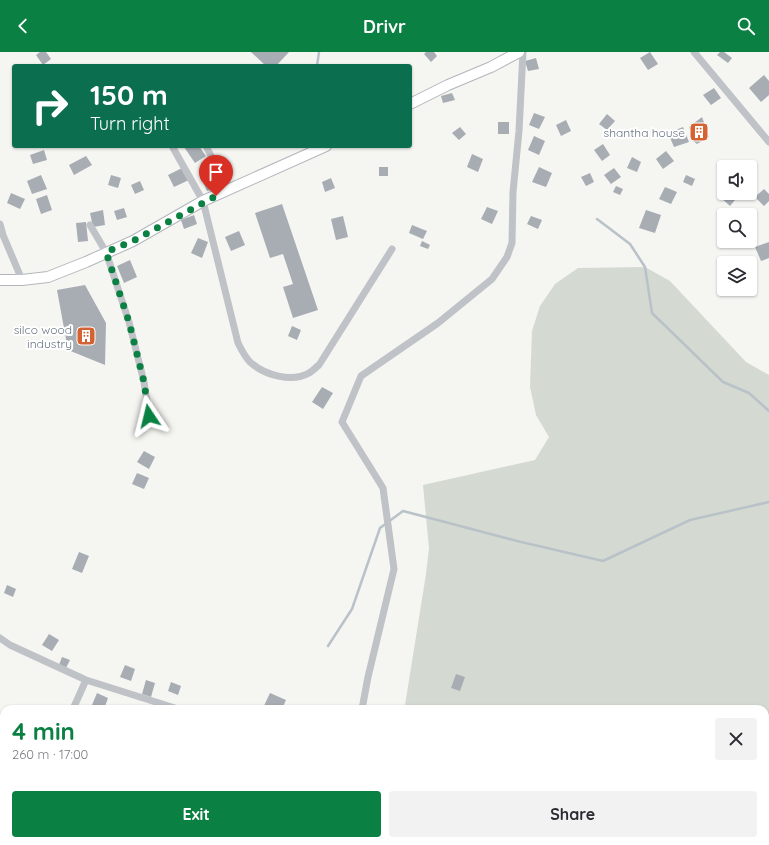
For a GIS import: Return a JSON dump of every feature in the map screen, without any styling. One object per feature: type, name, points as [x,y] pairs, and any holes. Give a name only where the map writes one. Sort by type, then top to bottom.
[{"type":"main road","points":[[412,103],[448,85],[491,67],[519,52]]},
{"type":"main road","points":[[0,280],[22,280],[48,277],[86,262],[133,241],[203,201],[322,148]]},
{"type":"street","points":[[363,705],[394,569],[383,488],[342,422],[362,376],[438,323],[492,279],[506,257],[512,243],[513,192],[519,131],[523,52]]},
{"type":"street","points":[[694,52],[769,142]]},
{"type":"street","points":[[173,148],[203,201],[238,343],[250,362],[269,374],[286,378],[298,376],[309,374],[319,365],[392,250]]},
{"type":"street","points":[[207,148],[228,190]]},
{"type":"street","points":[[0,224],[3,235],[22,280]]},
{"type":"street","points":[[90,225],[106,252],[129,322],[144,382],[149,416]]},
{"type":"street","points":[[0,638],[10,645],[86,680],[165,705]]},
{"type":"street","points":[[75,705],[86,680]]},
{"type":"shaded area","points":[[645,267],[670,281],[746,362],[769,375],[769,705],[405,705],[429,548],[423,485],[535,460],[549,437],[536,415],[530,387],[532,331],[540,306],[555,284],[578,268]]},
{"type":"building","points":[[40,52],[46,52],[51,59],[42,64],[36,55]]},
{"type":"building","points":[[251,52],[289,52],[278,64],[264,64]]},
{"type":"building","points":[[426,52],[434,52],[437,56],[431,62],[424,54]]},
{"type":"building","points":[[650,52],[658,64],[648,70],[640,58]]},
{"type":"building","points":[[720,52],[724,52],[732,58],[728,63],[717,55]]},
{"type":"building","points":[[536,58],[539,69],[528,71],[525,61]]},
{"type":"building","points":[[764,75],[769,81],[769,95],[761,102],[749,88]]},
{"type":"building","points":[[714,88],[721,98],[711,105],[703,95]]},
{"type":"building","points":[[452,93],[455,100],[443,103],[441,96]]},
{"type":"building","points":[[534,113],[545,117],[539,129],[529,125]]},
{"type":"building","points":[[607,114],[615,121],[607,130],[599,124]]},
{"type":"building","name":"shantha house","points":[[702,117],[709,137],[697,144],[693,141],[689,127]]},
{"type":"building","points":[[566,120],[571,131],[561,136],[556,125]]},
{"type":"building","points":[[498,122],[509,122],[509,134],[498,134]]},
{"type":"building","points":[[460,127],[466,134],[459,140],[452,133]]},
{"type":"building","points":[[683,127],[689,142],[674,147],[668,133]]},
{"type":"building","points":[[534,136],[545,141],[539,155],[528,150]]},
{"type":"building","points":[[603,144],[610,155],[602,161],[594,150]]},
{"type":"building","points":[[185,148],[200,148],[206,156],[195,163]]},
{"type":"building","points":[[44,150],[47,160],[33,164],[30,155]]},
{"type":"building","points":[[666,151],[674,161],[663,169],[656,159]]},
{"type":"building","points":[[472,154],[483,159],[478,172],[467,167]]},
{"type":"building","points":[[86,156],[92,165],[74,175],[69,165]]},
{"type":"building","points":[[632,157],[641,162],[637,172],[627,168]]},
{"type":"building","points":[[379,167],[388,167],[388,176],[379,176]]},
{"type":"building","points":[[539,167],[552,173],[546,187],[532,182]]},
{"type":"building","points":[[182,168],[189,180],[174,187],[168,175]]},
{"type":"building","points":[[614,168],[621,177],[611,184],[604,175]]},
{"type":"building","points":[[590,173],[594,182],[586,186],[581,177]]},
{"type":"building","points":[[215,174],[220,187],[207,191],[202,179]]},
{"type":"building","points":[[41,175],[47,189],[32,194],[27,181]]},
{"type":"building","points":[[111,175],[121,178],[118,188],[108,185]]},
{"type":"building","points":[[686,175],[695,179],[692,186],[683,182]]},
{"type":"building","points":[[331,178],[335,188],[325,192],[322,182]]},
{"type":"building","points":[[140,181],[144,190],[135,194],[131,185]]},
{"type":"building","points":[[616,186],[623,189],[620,195],[613,192]]},
{"type":"building","points":[[665,187],[677,192],[671,204],[659,199]]},
{"type":"building","points":[[764,189],[769,194],[769,201],[764,206],[757,199],[757,195]]},
{"type":"building","points":[[11,193],[25,199],[20,209],[7,203]]},
{"type":"building","points":[[47,195],[52,210],[41,214],[36,199]]},
{"type":"building","points":[[723,200],[735,200],[730,206]]},
{"type":"building","points":[[282,204],[318,310],[293,318],[283,287],[293,284],[283,254],[270,258],[255,213]]},
{"type":"building","points":[[487,207],[498,211],[492,224],[481,219]]},
{"type":"building","points":[[124,208],[127,217],[117,220],[114,211]]},
{"type":"building","points":[[103,210],[105,225],[93,227],[90,213]]},
{"type":"building","points":[[646,210],[661,215],[655,233],[639,228]]},
{"type":"building","points":[[194,215],[197,224],[184,229],[181,220]]},
{"type":"building","points":[[343,216],[348,237],[336,240],[331,219]]},
{"type":"building","points":[[531,216],[542,220],[538,229],[527,224]]},
{"type":"building","points":[[86,222],[88,241],[78,242],[76,223]]},
{"type":"building","points":[[412,225],[427,231],[423,239],[409,233]]},
{"type":"building","points":[[239,231],[245,245],[231,251],[225,237]]},
{"type":"building","points":[[198,238],[208,242],[202,258],[191,253]]},
{"type":"building","points":[[422,241],[430,245],[428,249],[420,246]]},
{"type":"building","points":[[769,242],[769,258],[761,261],[755,248]]},
{"type":"building","points":[[130,260],[137,277],[124,283],[117,266]]},
{"type":"building","name":"silco wood industry","points":[[85,285],[106,323],[105,365],[68,350],[57,290]]},
{"type":"building","points":[[292,326],[301,330],[297,340],[288,336]]},
{"type":"building","points":[[322,387],[333,393],[323,409],[312,402]]},
{"type":"building","points":[[144,451],[155,457],[149,469],[137,462]]},
{"type":"building","points":[[137,473],[149,478],[144,489],[132,484]]},
{"type":"building","points":[[79,552],[89,556],[82,573],[72,569]]},
{"type":"building","points":[[7,585],[16,589],[13,597],[4,593]]},
{"type":"building","points":[[49,634],[59,640],[52,651],[42,645]]},
{"type":"building","points":[[62,657],[70,660],[66,668],[59,665]]},
{"type":"building","points":[[125,665],[135,669],[131,681],[120,677]]},
{"type":"building","points":[[456,674],[465,677],[460,691],[451,688]]},
{"type":"building","points":[[146,680],[155,683],[151,697],[142,694]]},
{"type":"building","points":[[171,682],[181,686],[178,695],[168,691]]},
{"type":"building","points":[[97,693],[108,698],[105,705],[92,705]]},
{"type":"building","points":[[270,693],[286,700],[284,705],[264,705]]},
{"type":"waterway","points":[[317,64],[319,52]]},
{"type":"waterway","points":[[597,219],[630,244],[645,267],[652,313],[723,382],[749,393],[769,411]]},
{"type":"waterway","points":[[328,646],[352,609],[380,528],[403,511],[517,541],[603,561],[690,520],[769,502]]},
{"type":"place","name":"shantha house","points":[[699,132]]},
{"type":"place","name":"silco wood industry","points":[[86,336]]},
{"type":"route","points":[[149,416],[144,382],[129,322],[106,252],[133,241],[203,201],[216,196]]}]
